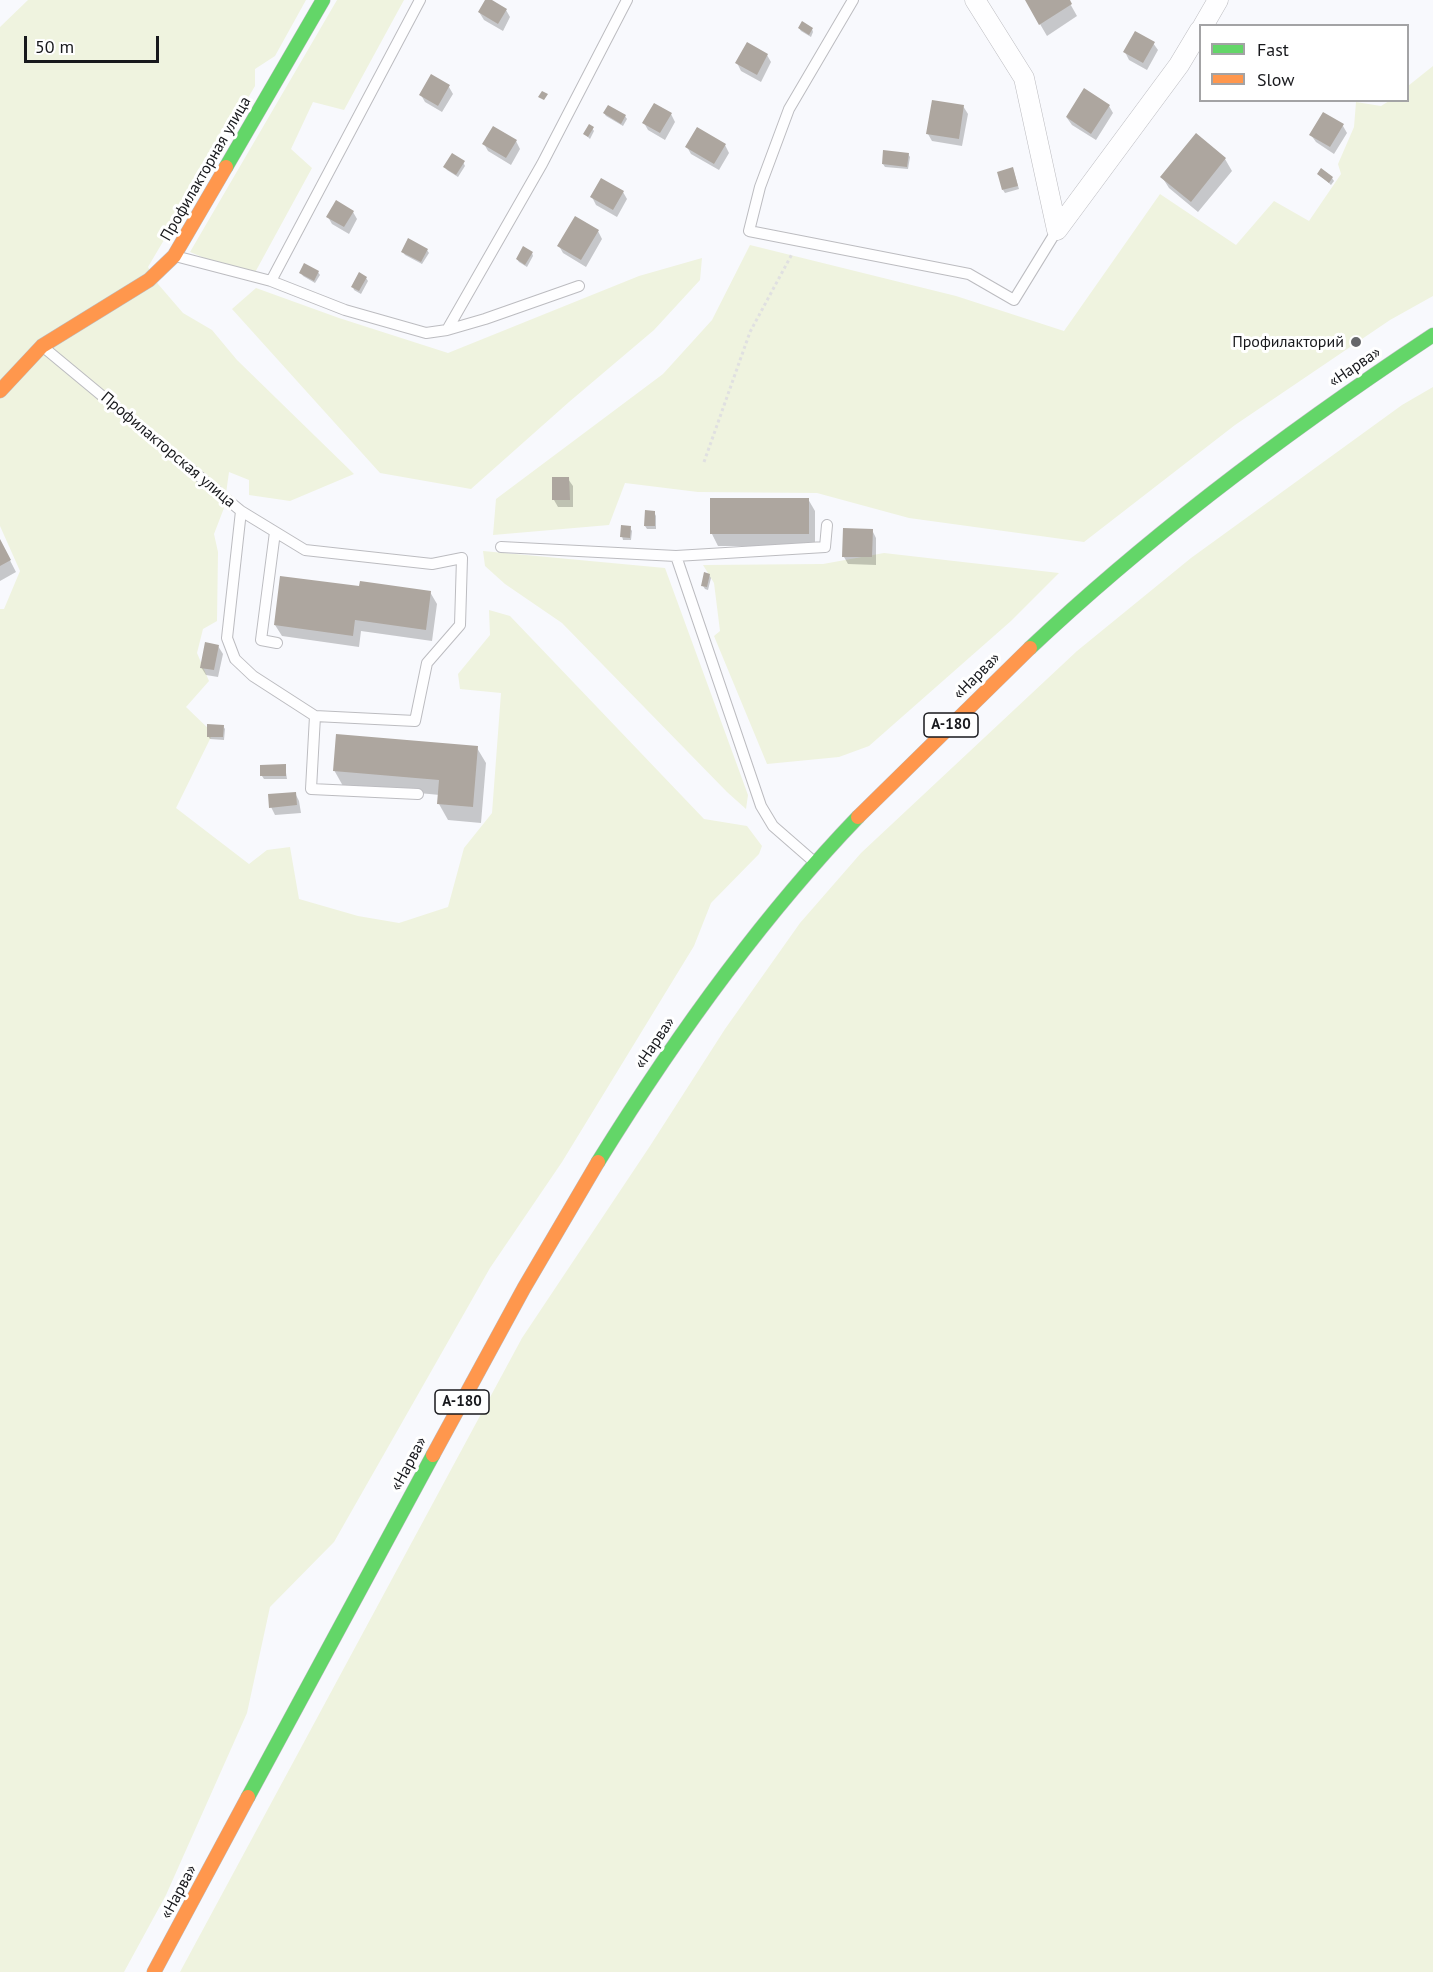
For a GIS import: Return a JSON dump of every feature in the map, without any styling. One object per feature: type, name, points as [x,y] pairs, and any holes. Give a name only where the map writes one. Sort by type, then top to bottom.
[{"type":"main road","name":"Профилакторная улица","points":[[0,391],[42,346],[149,280],[174,256],[323,0]]},
{"type":"main road","points":[[1407,336],[1433,320]]},
{"type":"main road","name":"«Нарва»","points":[[154,1972],[482,1364],[615,1134],[694,1015],[747,945],[816,862],[1007,669],[1090,593],[1194,506],[1306,421],[1433,335]]},
{"type":"main road","points":[[1130,560],[1333,416],[1433,350]]},
{"type":"main road","points":[[1090,593],[1185,501],[1239,455]]},
{"type":"street","points":[[975,0],[1024,78],[1057,230]]},
{"type":"street","points":[[1204,24],[1218,0]]},
{"type":"street","points":[[1057,230],[1179,65],[1199,32]]},
{"type":"lane","points":[[271,281],[420,0]]},
{"type":"lane","points":[[447,330],[542,164],[627,0]]},
{"type":"lane","points":[[853,0],[789,109],[760,187],[749,231],[969,274],[1014,300],[1057,230]]},
{"type":"lane","points":[[174,256],[271,281],[345,310],[426,333],[447,330],[485,319],[579,286]]},
{"type":"lane","name":"Профилакторская улица","points":[[42,346],[242,511],[227,638],[235,659],[253,676],[315,716]]},
{"type":"lane","points":[[242,511],[305,550],[432,564],[462,558],[460,625],[427,663],[415,721],[315,716],[311,789],[418,794]]},
{"type":"lane","points":[[501,548],[676,556],[825,547],[827,525]]},
{"type":"lane","points":[[275,532],[261,640],[277,642]]},
{"type":"lane","points":[[676,556],[761,806],[773,826],[816,862]]},
{"type":"path","points":[[704,462],[750,332],[799,242]]},
{"type":"green space","points":[[28,0],[306,0],[275,56],[255,69],[255,86],[148,267],[158,284],[183,313],[212,330],[237,360],[354,474],[290,501],[249,495],[249,480],[229,472],[224,508],[214,534],[218,552],[217,621],[203,629],[197,653],[209,681],[186,707],[213,733],[176,808],[249,864],[267,850],[290,847],[299,899],[358,916],[399,923],[448,907],[464,848],[492,813],[501,693],[460,689],[458,674],[490,635],[489,610],[510,616],[704,819],[747,826],[762,846],[759,854],[711,903],[694,946],[562,1162],[490,1268],[334,1542],[270,1607],[247,1713],[166,1895],[124,1972],[0,1972],[0,609],[4,609],[20,571],[0,526],[0,27]]},
{"type":"green space","points":[[337,0],[404,0],[344,110],[313,102],[291,149],[312,168],[252,278],[190,252]]},
{"type":"green space","points":[[1433,66],[1433,296],[1390,320],[1235,425],[1084,542],[909,518],[817,493],[698,492],[625,483],[609,525],[493,535],[496,499],[663,374],[712,320],[750,245],[956,296],[1064,331],[1160,194],[1236,245],[1274,201],[1309,221],[1341,174],[1338,164],[1354,127],[1356,102],[1381,106],[1387,102],[1409,102],[1409,85]]},
{"type":"green space","points":[[702,258],[700,280],[654,330],[471,489],[380,473],[232,309],[256,288],[339,318],[448,353],[639,276]]},
{"type":"green space","points":[[1433,387],[1433,1972],[180,1972],[522,1338],[725,1029],[800,923],[861,853],[1077,651],[1191,558],[1402,405]]},
{"type":"green space","points":[[483,551],[665,568],[748,795],[746,809],[562,623],[505,584],[485,566]]},
{"type":"green space","points":[[884,553],[1059,573],[1011,621],[869,746],[839,757],[767,764],[714,636],[720,631],[714,583],[703,565],[823,564]]},
{"type":"building","points":[[485,0],[492,0],[507,9],[498,24],[478,12]]},
{"type":"building","points":[[1025,0],[1070,0],[1072,4],[1039,25]]},
{"type":"building","points":[[802,21],[813,28],[809,35],[798,28]]},
{"type":"building","points":[[1135,31],[1155,42],[1143,63],[1123,52]]},
{"type":"building","points":[[747,42],[768,54],[757,75],[735,63]]},
{"type":"building","points":[[431,74],[450,85],[438,106],[419,95]]},
{"type":"building","points":[[1084,88],[1110,105],[1091,134],[1066,117]]},
{"type":"building","points":[[542,91],[548,94],[544,100],[538,97]]},
{"type":"building","points":[[932,100],[964,105],[959,139],[926,134]]},
{"type":"building","points":[[654,103],[672,113],[660,133],[642,123]]},
{"type":"building","points":[[608,105],[626,115],[621,124],[603,113]]},
{"type":"building","points":[[1323,112],[1344,124],[1330,147],[1309,135]]},
{"type":"building","points":[[589,124],[594,127],[588,137],[583,134]]},
{"type":"building","points":[[493,126],[517,140],[506,158],[482,144]]},
{"type":"building","points":[[697,127],[726,144],[714,164],[685,147]]},
{"type":"building","points":[[1196,133],[1226,158],[1191,202],[1160,177]]},
{"type":"building","points":[[883,150],[909,153],[907,167],[882,164]]},
{"type":"building","points":[[452,153],[465,161],[456,175],[443,167]]},
{"type":"building","points":[[1013,167],[1018,186],[1002,190],[997,172]]},
{"type":"building","points":[[1321,168],[1333,177],[1329,183],[1317,174]]},
{"type":"building","points":[[601,178],[624,191],[613,210],[590,197]]},
{"type":"building","points":[[336,200],[354,211],[344,227],[326,217]]},
{"type":"building","points":[[575,216],[599,230],[581,260],[557,246]]},
{"type":"building","points":[[408,238],[428,249],[421,262],[401,252]]},
{"type":"building","points":[[523,246],[533,252],[525,265],[516,259]]},
{"type":"building","points":[[304,263],[319,271],[314,281],[299,273]]},
{"type":"building","points":[[359,272],[367,277],[359,291],[351,287]]},
{"type":"building","points":[[552,477],[569,477],[570,500],[552,500]]},
{"type":"building","points":[[710,498],[809,498],[809,534],[710,534]]},
{"type":"building","points":[[645,510],[655,511],[655,526],[644,526]]},
{"type":"building","points":[[621,525],[631,526],[630,538],[620,537]]},
{"type":"building","points":[[843,528],[873,529],[872,557],[842,557]]},
{"type":"building","points":[[0,539],[11,560],[0,566]]},
{"type":"building","points":[[704,572],[710,574],[707,587],[701,586]]},
{"type":"building","points":[[280,576],[359,586],[360,581],[431,591],[426,630],[355,620],[353,636],[274,625]]},
{"type":"building","points":[[205,642],[219,645],[214,670],[200,668]]},
{"type":"building","points":[[207,724],[224,725],[223,737],[207,737]]},
{"type":"building","points":[[336,734],[478,746],[473,807],[437,804],[439,780],[333,771]]},
{"type":"building","points":[[286,764],[286,776],[260,776],[260,765]]},
{"type":"building","points":[[296,792],[297,805],[269,808],[268,794]]},
{"type":"traffic: fast","points":[[226,167],[323,0]]},
{"type":"traffic: fast","points":[[1030,648],[1126,563],[1225,482],[1328,407],[1433,335]]},
{"type":"traffic: fast","points":[[598,1162],[687,1026],[719,982],[786,897],[858,817]]},
{"type":"traffic: fast","points":[[248,1797],[433,1455]]},
{"type":"traffic: slow","points":[[0,391],[42,346],[149,280],[174,256],[226,167]]},
{"type":"traffic: slow","points":[[858,817],[1030,648]]},
{"type":"traffic: slow","points":[[433,1455],[524,1288],[598,1162]]},
{"type":"traffic: slow","points":[[154,1972],[248,1797]]},
{"type":"place","name":"Профилакторий","points":[[1356,342]]}]
